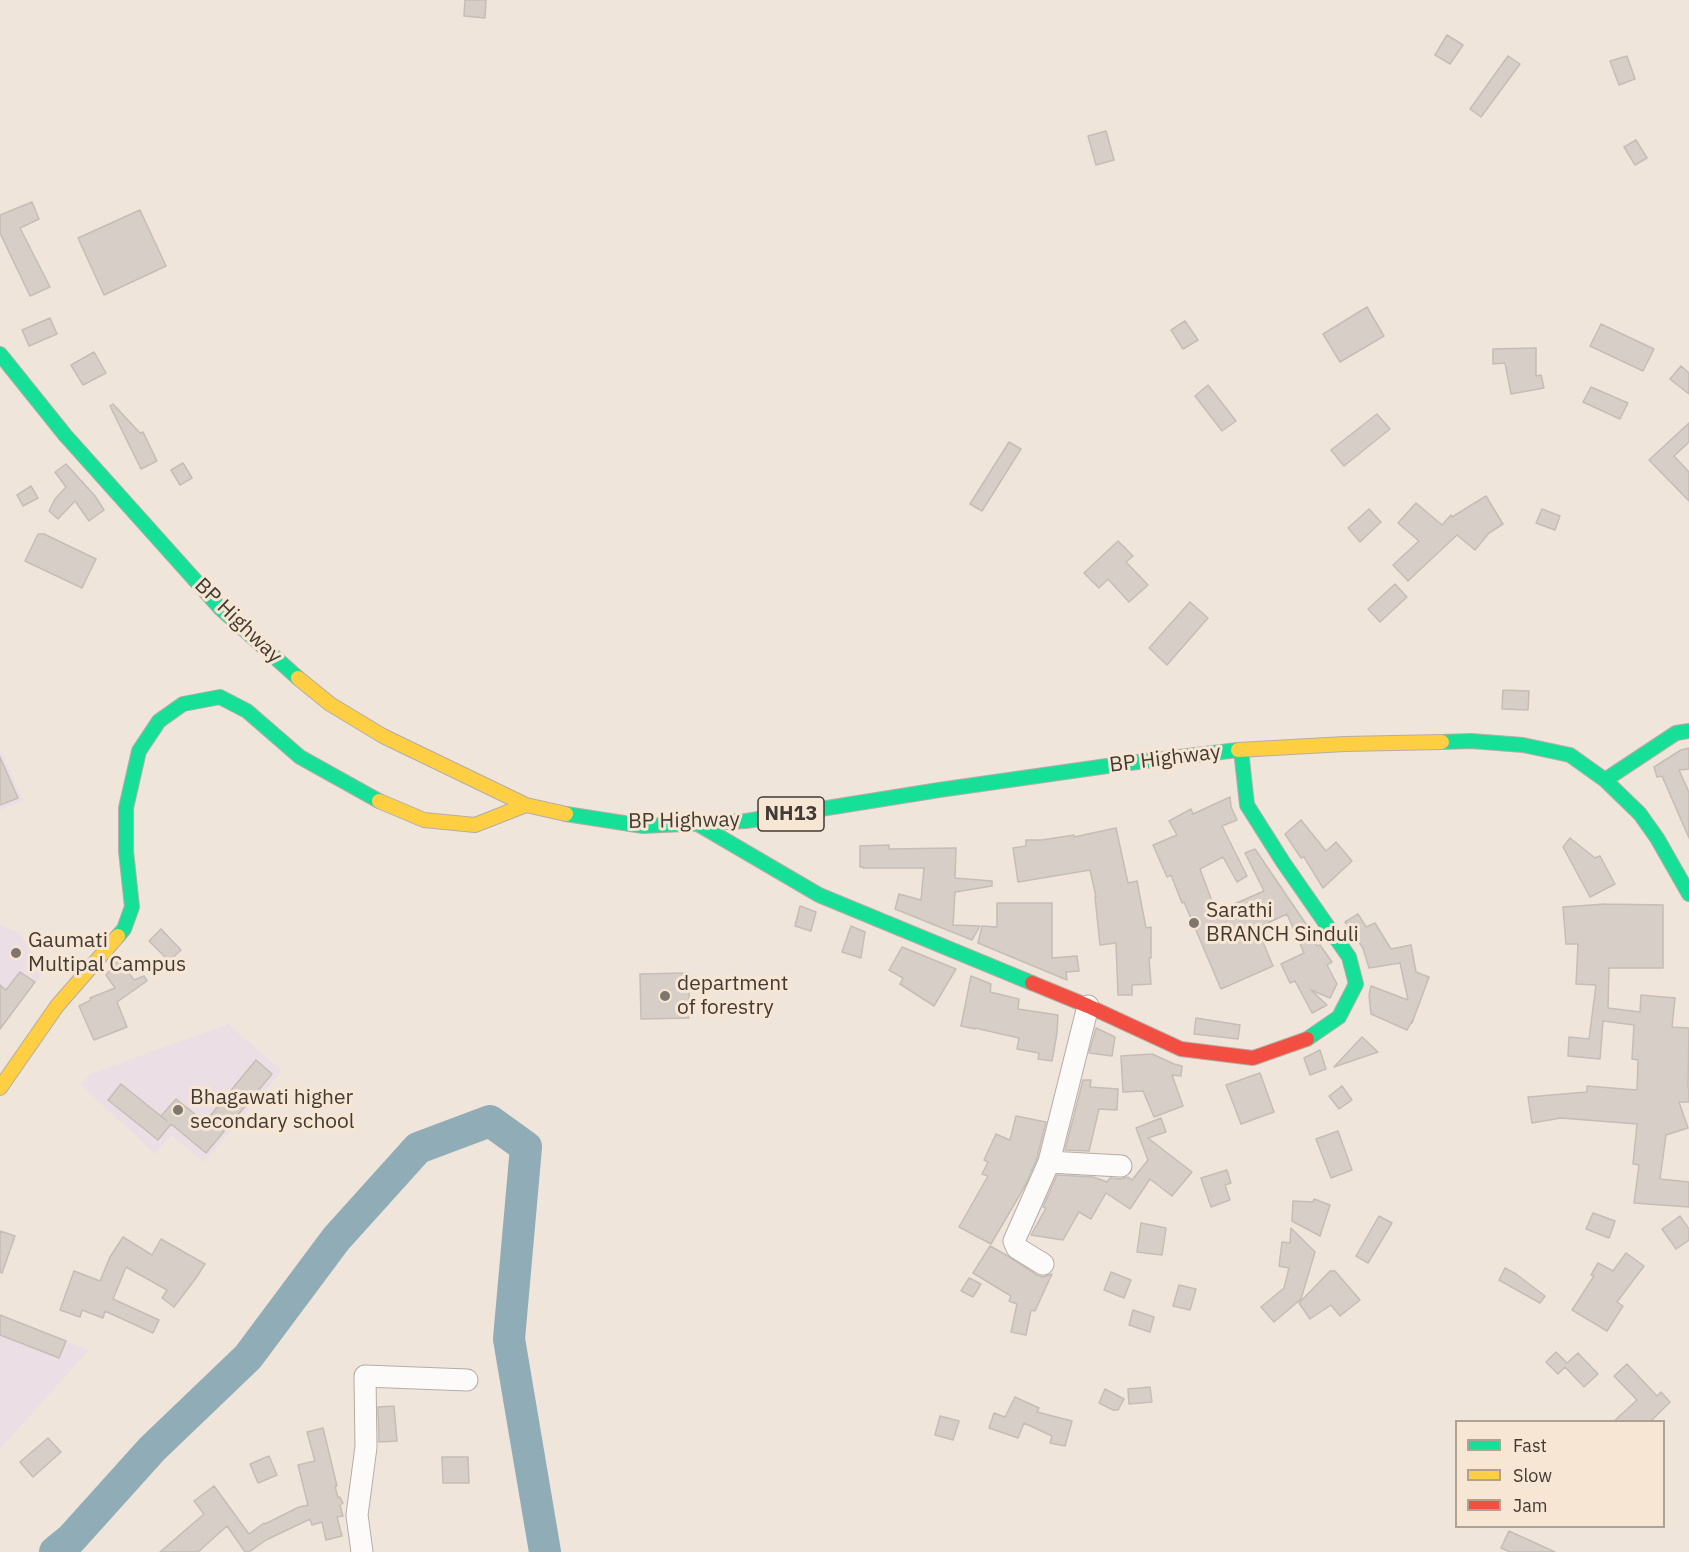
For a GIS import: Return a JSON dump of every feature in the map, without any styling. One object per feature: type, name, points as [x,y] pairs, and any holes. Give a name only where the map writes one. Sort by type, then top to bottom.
[{"type":"main road","name":"BP Highway","points":[[0,354],[65,435],[220,608],[280,663],[330,704],[383,736],[526,805],[582,817],[643,826],[746,821],[950,788],[1241,750],[1345,744],[1471,741],[1523,745],[1570,755],[1605,780],[1640,814],[1658,838],[1689,894]]},
{"type":"main road","points":[[0,1088],[57,1006],[124,929],[132,907],[126,851],[126,808],[139,752],[159,721],[183,704],[220,697],[247,711],[300,757],[388,806],[424,820],[475,825],[526,805]]},
{"type":"main road","points":[[1605,780],[1676,733],[1689,731]]},
{"type":"main road","points":[[696,823],[819,896],[1088,1006],[1181,1049],[1253,1058],[1308,1039],[1340,1017],[1356,984],[1349,957],[1283,862],[1247,805],[1241,750]]},
{"type":"street","points":[[1043,1264],[1017,1248],[1014,1242],[1049,1162],[1088,1006]]},
{"type":"street","points":[[1049,1162],[1120,1166]]},
{"type":"street","points":[[362,1552],[357,1515],[366,1447],[365,1376],[467,1380]]},
{"type":"shaded area","points":[[0,749],[23,801],[0,810]]},
{"type":"shaded area","name":"Gaumati Multipal Campus","points":[[0,925],[20,933],[42,974],[11,1015],[0,1006]]},
{"type":"shaded area","name":"Bhagawati higher secondary school","points":[[228,1024],[282,1071],[204,1162],[171,1135],[155,1154],[81,1085],[90,1074]]},
{"type":"shaded area","points":[[0,1315],[89,1350],[0,1449]]},
{"type":"building","points":[[465,0],[486,0],[485,18],[464,16]]},
{"type":"building","points":[[1447,35],[1463,45],[1450,64],[1435,55]]},
{"type":"building","points":[[1508,56],[1520,64],[1481,117],[1470,109]]},
{"type":"building","points":[[1627,56],[1635,79],[1619,85],[1610,61]]},
{"type":"building","points":[[1106,131],[1114,160],[1096,165],[1088,136]]},
{"type":"building","points":[[1636,140],[1647,158],[1635,165],[1624,147]]},
{"type":"building","points":[[32,202],[39,219],[20,228],[50,287],[30,296],[0,233],[0,215]]},
{"type":"building","points":[[140,210],[166,266],[104,295],[78,238]]},
{"type":"building","points":[[1367,307],[1384,336],[1340,362],[1323,334]]},
{"type":"building","points":[[50,318],[57,334],[29,346],[22,330]]},
{"type":"building","points":[[1185,321],[1198,340],[1183,349],[1171,330]]},
{"type":"building","points":[[1601,324],[1654,349],[1643,371],[1590,346]]},
{"type":"building","points":[[1536,348],[1536,376],[1541,375],[1544,388],[1511,394],[1505,363],[1493,364],[1493,349]]},
{"type":"building","points":[[94,352],[106,373],[83,385],[71,365]]},
{"type":"building","points":[[1681,366],[1689,373],[1689,394],[1670,379]]},
{"type":"building","points":[[1208,385],[1236,421],[1222,431],[1195,396]]},
{"type":"building","points":[[1591,387],[1628,403],[1620,419],[1583,402]]},
{"type":"building","points":[[113,404],[140,433],[143,432],[157,461],[141,469],[110,406]]},
{"type":"building","points":[[1377,414],[1390,429],[1344,466],[1331,450]]},
{"type":"building","points":[[1689,423],[1689,442],[1674,456],[1689,472],[1689,501],[1649,460]]},
{"type":"building","points":[[1009,442],[1021,449],[982,511],[970,504]]},
{"type":"building","points":[[183,463],[192,478],[180,485],[171,470]]},
{"type":"building","points":[[66,464],[95,496],[104,510],[89,521],[75,501],[58,519],[49,511],[55,499],[66,487],[55,472]]},
{"type":"building","points":[[31,486],[38,498],[23,506],[17,495]]},
{"type":"building","points":[[1486,496],[1503,524],[1489,533],[1475,550],[1457,535],[1408,581],[1393,565],[1419,541],[1398,523],[1416,503],[1442,525],[1451,515],[1452,517]]},
{"type":"building","points":[[1369,509],[1381,522],[1360,542],[1348,528]]},
{"type":"building","points":[[1542,509],[1560,516],[1555,530],[1536,523]]},
{"type":"building","points":[[38,534],[44,534],[96,559],[82,588],[25,561]]},
{"type":"building","points":[[1118,541],[1133,556],[1126,562],[1148,585],[1129,602],[1108,579],[1099,588],[1084,573]]},
{"type":"building","points":[[1395,584],[1407,597],[1380,622],[1368,609]]},
{"type":"building","points":[[1190,602],[1208,618],[1167,665],[1149,648]]},
{"type":"building","points":[[1503,690],[1529,691],[1528,710],[1502,709]]},
{"type":"building","points":[[1689,748],[1689,769],[1679,770],[1689,792],[1689,838],[1662,776],[1657,777],[1654,767],[1681,750]]},
{"type":"building","points":[[0,757],[18,798],[0,805]]},
{"type":"building","points":[[1230,797],[1231,807],[1237,820],[1222,826],[1247,876],[1237,882],[1223,857],[1200,869],[1216,912],[1264,891],[1245,853],[1255,849],[1308,927],[1317,946],[1320,945],[1332,962],[1327,965],[1337,984],[1330,998],[1311,990],[1327,1005],[1312,1013],[1295,981],[1290,983],[1281,964],[1304,953],[1287,914],[1257,928],[1273,966],[1221,989],[1184,902],[1182,903],[1171,875],[1167,877],[1153,845],[1177,835],[1169,821],[1191,809],[1193,814]]},
{"type":"building","points":[[1301,820],[1326,851],[1336,842],[1352,861],[1323,888],[1304,857],[1301,858],[1285,834]]},
{"type":"building","points":[[1116,828],[1128,883],[1137,881],[1146,928],[1151,927],[1151,958],[1149,958],[1151,984],[1132,985],[1132,995],[1118,995],[1116,943],[1100,945],[1096,897],[1090,870],[1018,882],[1013,848],[1026,846],[1026,840],[1074,835],[1074,837]]},
{"type":"building","points":[[1570,838],[1595,858],[1600,856],[1615,884],[1590,897],[1563,847]]},
{"type":"building","points":[[889,845],[889,849],[956,848],[955,878],[992,881],[992,886],[955,892],[953,925],[980,926],[972,940],[895,909],[899,894],[921,900],[924,868],[860,867],[860,846]]},
{"type":"building","points":[[997,903],[1052,903],[1052,958],[1077,956],[1079,971],[1066,972],[1067,980],[978,943],[982,926],[997,927]]},
{"type":"building","points":[[1605,904],[1663,905],[1663,968],[1609,968],[1608,1008],[1640,1012],[1641,995],[1675,998],[1672,1027],[1689,1028],[1689,1102],[1679,1102],[1688,1128],[1666,1135],[1660,1179],[1689,1182],[1689,1207],[1634,1203],[1639,1165],[1633,1164],[1637,1124],[1561,1118],[1532,1123],[1528,1097],[1587,1092],[1587,1086],[1637,1090],[1638,1060],[1632,1059],[1634,1025],[1603,1021],[1600,1059],[1568,1056],[1569,1037],[1589,1039],[1596,985],[1576,984],[1578,944],[1566,944],[1563,907]]},
{"type":"building","points":[[800,906],[816,912],[811,931],[795,926]]},
{"type":"building","points":[[1358,914],[1366,927],[1375,923],[1391,949],[1411,945],[1416,972],[1429,977],[1412,1023],[1412,1021],[1407,1030],[1371,1014],[1369,995],[1371,986],[1408,1000],[1400,963],[1369,968],[1363,948],[1345,922]]},
{"type":"building","points":[[851,926],[865,932],[861,958],[842,952]]},
{"type":"building","points":[[161,929],[181,950],[169,961],[149,941]]},
{"type":"building","points":[[902,947],[956,969],[934,1006],[900,984],[903,978],[889,970]]},
{"type":"building","points":[[119,960],[134,980],[144,976],[147,981],[117,1002],[127,1027],[94,1040],[79,1006],[91,1000],[90,998],[115,988],[106,975]]},
{"type":"building","points":[[20,972],[35,982],[0,1029],[0,985],[6,990]]},
{"type":"building","name":"department of forestry","points":[[689,973],[689,1018],[641,1019],[640,974]]},
{"type":"building","points":[[971,976],[991,984],[990,992],[1019,999],[1018,1009],[1058,1015],[1052,1061],[1038,1059],[1039,1053],[1017,1049],[1019,1038],[961,1026]]},
{"type":"building","points":[[1196,1018],[1240,1025],[1238,1039],[1194,1034]]},
{"type":"building","points":[[1096,1028],[1115,1037],[1112,1056],[1089,1053]]},
{"type":"building","points":[[1362,1037],[1378,1052],[1334,1067]]},
{"type":"building","points":[[1320,1050],[1326,1069],[1310,1075],[1304,1058]]},
{"type":"building","points":[[1152,1054],[1182,1066],[1181,1076],[1172,1075],[1183,1106],[1154,1117],[1143,1091],[1123,1092],[1121,1056]]},
{"type":"building","points":[[256,1060],[272,1074],[206,1153],[171,1124],[158,1140],[108,1100],[121,1084],[167,1121],[161,1116],[176,1099],[205,1122]]},
{"type":"building","points":[[1260,1073],[1274,1112],[1241,1124],[1226,1085]]},
{"type":"building","points":[[1083,1080],[1091,1080],[1090,1087],[1118,1089],[1117,1110],[1099,1109],[1089,1151],[1065,1150]]},
{"type":"building","points":[[1342,1086],[1352,1100],[1339,1109],[1329,1096]]},
{"type":"building","points":[[1016,1116],[1046,1122],[1037,1158],[1026,1184],[991,1244],[959,1227],[988,1176],[982,1174],[988,1162],[984,1160],[996,1134],[1010,1140]]},
{"type":"building","points":[[1161,1118],[1166,1132],[1148,1138],[1192,1172],[1172,1196],[1150,1179],[1130,1209],[1106,1193],[1091,1219],[1079,1212],[1063,1240],[1031,1235],[1046,1208],[1043,1207],[1057,1175],[1093,1177],[1107,1182],[1110,1178],[1128,1177],[1132,1180],[1148,1160],[1136,1128]]},
{"type":"building","points":[[1338,1131],[1352,1170],[1331,1178],[1316,1139]]},
{"type":"building","points":[[1227,1170],[1231,1183],[1225,1185],[1230,1200],[1211,1207],[1201,1178]]},
{"type":"building","points":[[1314,1199],[1330,1205],[1320,1236],[1292,1221],[1293,1201],[1313,1202]]},
{"type":"building","points":[[1593,1213],[1615,1221],[1609,1238],[1586,1229]]},
{"type":"building","points":[[1379,1216],[1392,1223],[1368,1263],[1356,1256]]},
{"type":"building","points":[[1680,1216],[1689,1229],[1689,1240],[1676,1249],[1662,1229]]},
{"type":"building","points":[[1141,1223],[1166,1228],[1162,1255],[1137,1252]]},
{"type":"building","points":[[1291,1228],[1315,1252],[1301,1299],[1274,1322],[1261,1307],[1284,1288],[1289,1268],[1279,1266],[1282,1242],[1290,1243]]},
{"type":"building","points":[[0,1231],[15,1236],[2,1273],[0,1272]]},
{"type":"building","points":[[123,1237],[152,1255],[161,1239],[205,1264],[174,1307],[162,1298],[167,1290],[126,1267],[113,1299],[159,1320],[153,1333],[105,1311],[103,1318],[82,1310],[80,1317],[60,1310],[74,1271],[100,1281],[110,1257]]},
{"type":"building","points":[[990,1246],[1037,1275],[1043,1277],[1052,1274],[1035,1311],[1031,1310],[1026,1335],[1011,1332],[1017,1304],[1009,1301],[1011,1296],[973,1273]]},
{"type":"building","points":[[1626,1253],[1644,1266],[1617,1302],[1623,1306],[1607,1331],[1572,1310],[1594,1276],[1591,1275],[1598,1263],[1613,1271]]},
{"type":"building","points":[[1505,1268],[1545,1296],[1540,1303],[1499,1280]]},
{"type":"building","points":[[1330,1271],[1335,1271],[1360,1300],[1340,1316],[1331,1305],[1310,1319],[1299,1303]]},
{"type":"building","points":[[1111,1272],[1131,1280],[1124,1298],[1104,1290]]},
{"type":"building","points":[[969,1278],[981,1284],[973,1297],[961,1291]]},
{"type":"building","points":[[1179,1285],[1196,1289],[1190,1310],[1173,1306]]},
{"type":"building","points":[[1133,1310],[1154,1317],[1150,1332],[1129,1325]]},
{"type":"building","points":[[0,1315],[66,1341],[59,1358],[0,1335]]},
{"type":"building","points":[[1556,1352],[1567,1363],[1578,1353],[1598,1374],[1584,1387],[1565,1367],[1558,1374],[1546,1362]]},
{"type":"building","points":[[1627,1364],[1657,1396],[1661,1392],[1670,1402],[1652,1420],[1615,1420],[1637,1400],[1614,1376]]},
{"type":"building","points":[[1150,1387],[1152,1402],[1129,1404],[1128,1389]]},
{"type":"building","points":[[1105,1389],[1124,1399],[1118,1410],[1099,1403]]},
{"type":"building","points":[[1015,1397],[1039,1408],[1037,1412],[1072,1421],[1065,1446],[1050,1443],[1052,1436],[1024,1423],[1018,1438],[989,1428],[994,1413],[1005,1417]]},
{"type":"building","points":[[394,1406],[397,1441],[379,1442],[378,1407]]},
{"type":"building","points":[[940,1416],[959,1421],[953,1440],[935,1435]]},
{"type":"building","points":[[323,1428],[338,1498],[340,1497],[343,1503],[340,1505],[343,1516],[337,1517],[342,1536],[326,1540],[322,1522],[312,1525],[310,1519],[266,1540],[249,1552],[245,1552],[227,1526],[198,1552],[160,1552],[204,1514],[194,1501],[214,1486],[249,1534],[264,1523],[308,1505],[298,1465],[315,1461],[307,1432]]},
{"type":"building","points":[[48,1438],[61,1452],[33,1477],[20,1462]]},
{"type":"building","points":[[269,1456],[277,1475],[258,1483],[250,1464]]},
{"type":"building","points":[[442,1457],[468,1457],[469,1483],[443,1483]]},
{"type":"building","points":[[1509,1531],[1555,1552],[1510,1552],[1501,1548]]},
{"type":"waterway","points":[[55,1552],[71,1539],[152,1449],[248,1357],[336,1239],[418,1148],[490,1121],[526,1147],[509,1339],[545,1552]]},
{"type":"traffic: fast","points":[[0,354],[65,435],[220,608],[298,678]]},
{"type":"traffic: fast","points":[[118,936],[124,929],[132,907],[126,851],[126,808],[139,751],[159,721],[183,704],[220,697],[247,711],[300,757],[379,801]]},
{"type":"traffic: fast","points":[[1605,780],[1676,733],[1689,731]]},
{"type":"traffic: fast","points":[[1442,742],[1471,741],[1523,745],[1570,755],[1605,780],[1640,814],[1657,838],[1689,894]]},
{"type":"traffic: fast","points":[[566,814],[643,826],[746,821],[939,790],[1238,750]]},
{"type":"traffic: fast","points":[[1241,750],[1247,805],[1283,862],[1349,957],[1356,984],[1339,1017],[1307,1039]]},
{"type":"traffic: fast","points":[[696,823],[819,895],[1032,983]]},
{"type":"traffic: slow","points":[[298,678],[330,704],[383,736],[526,805],[566,814]]},
{"type":"traffic: slow","points":[[1238,750],[1345,744],[1442,742]]},
{"type":"traffic: slow","points":[[379,801],[424,820],[475,825],[526,805]]},
{"type":"traffic: slow","points":[[0,1088],[57,1006],[118,936]]},
{"type":"traffic: jam","points":[[1032,983],[1181,1049],[1253,1058],[1307,1039]]},
{"type":"place","name":"Sarathi BRANCH Sinduli","points":[[1194,923]]},
{"type":"place","name":"Gaumati Multipal Campus","points":[[16,953]]},
{"type":"place","name":"department of forestry","points":[[665,996]]},
{"type":"place","name":"Bhagawati higher secondary school","points":[[178,1110]]}]
